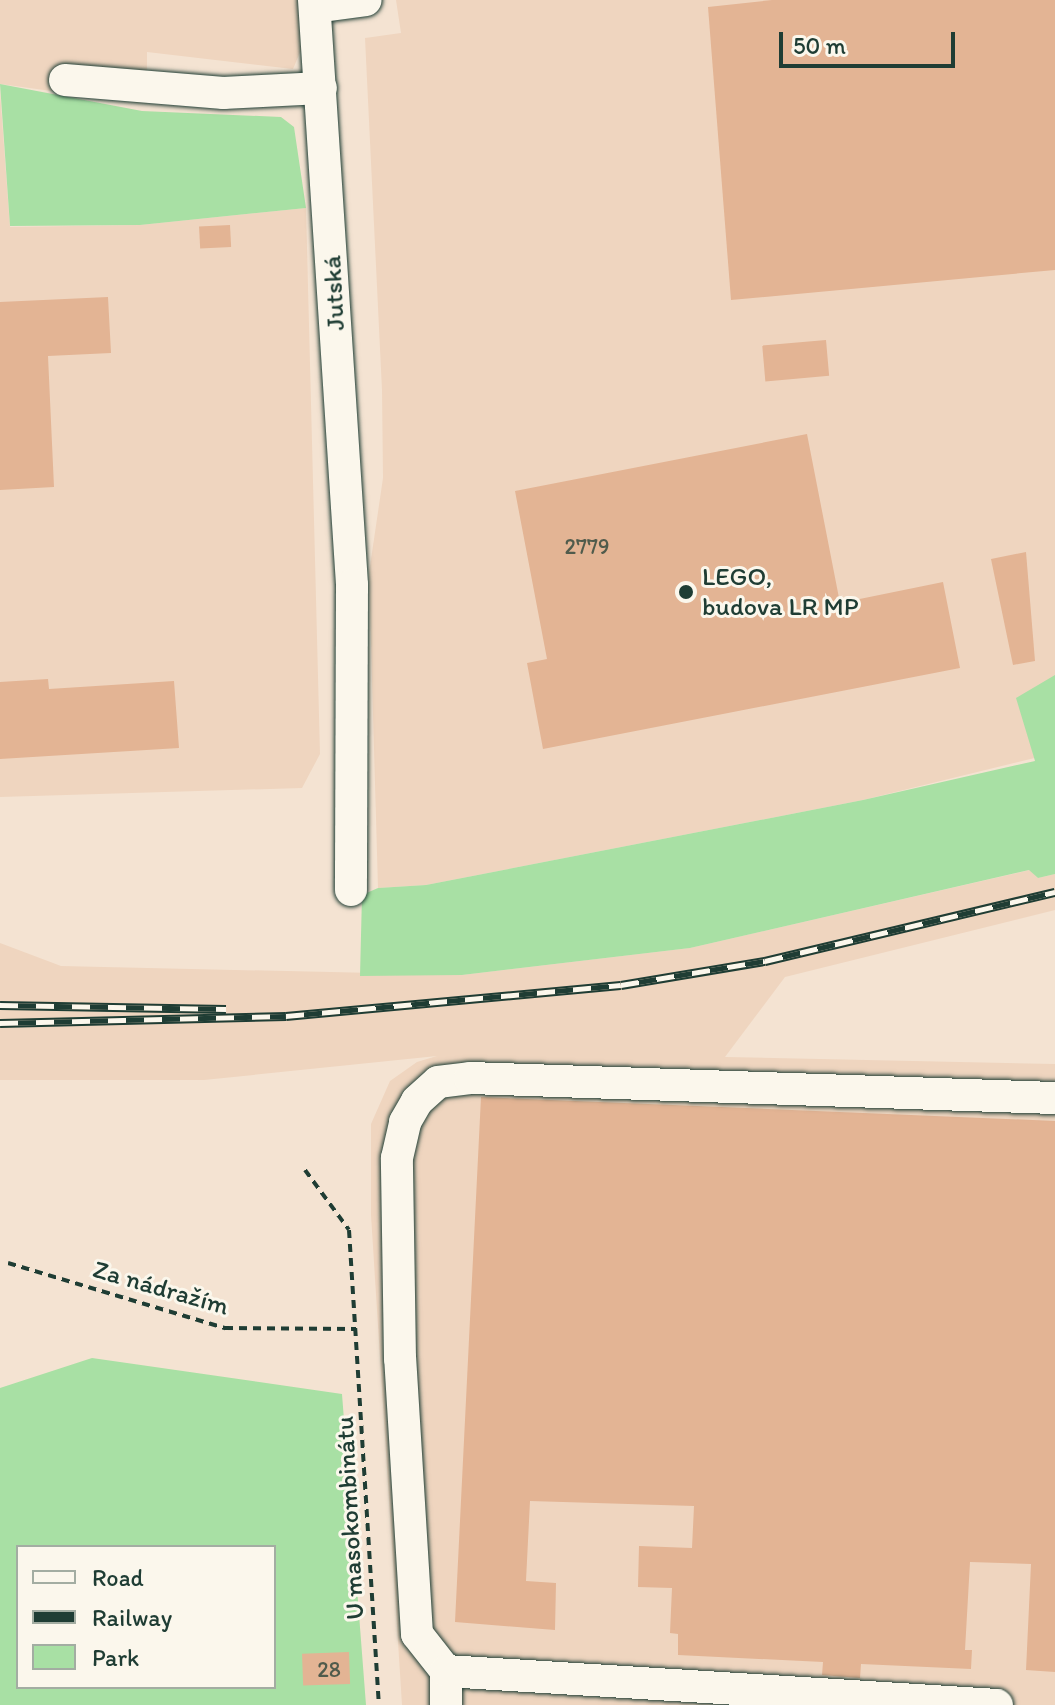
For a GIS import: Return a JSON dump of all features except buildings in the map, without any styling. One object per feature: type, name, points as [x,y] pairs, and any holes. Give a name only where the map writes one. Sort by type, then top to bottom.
[{"type":"lane","points":[[314,3],[366,0]]},
{"type":"lane","name":"Jutská","points":[[314,3],[361,595],[365,844],[351,890]]},
{"type":"lane","points":[[65,80],[223,93],[321,88]]},
{"type":"lane","points":[[446,1705],[446,1671],[417,1634],[400,1359],[397,1158],[405,1122],[417,1101],[438,1082],[470,1078],[1055,1098]]},
{"type":"lane","points":[[446,1671],[997,1705]]},
{"type":"path","name":"U masokombinátu","points":[[305,1170],[349,1230],[379,1705]]},
{"type":"path","name":"Za nádražím","points":[[8,1263],[225,1328],[356,1329]]},
{"type":"shaded area","points":[[0,0],[300,0],[304,43],[293,69],[147,52],[147,104],[0,84]]},
{"type":"shaded area","points":[[396,0],[1055,0],[1055,753],[863,800],[426,885],[378,888],[369,573],[383,478],[382,390],[365,38],[401,33]]},
{"type":"shaded area","points":[[0,92],[10,227],[140,225],[306,208],[320,754],[302,788],[0,797]]},
{"type":"shaded area","points":[[1030,870],[1038,878],[1055,874],[1055,910],[785,977],[725,1057],[1055,1064],[1055,1705],[402,1705],[371,1215],[371,1124],[390,1081],[417,1062],[437,1056],[204,1080],[0,1080],[0,943],[61,966],[462,975],[690,948]]},
{"type":"green space","points":[[0,84],[142,111],[281,117],[294,127],[306,208],[140,225],[10,226]]},
{"type":"green space","points":[[1055,675],[1055,874],[1038,878],[1029,870],[690,948],[462,975],[360,976],[362,895],[378,888],[426,885],[863,800],[1035,761],[1016,698]]},
{"type":"green space","points":[[92,1358],[342,1394],[366,1705],[0,1705],[0,1388]]},
{"type":"railway","points":[[0,1023],[286,1016],[621,985],[765,961],[1055,892]]},
{"type":"railway","points":[[0,1005],[226,1009]]},
{"type":"place","name":"LEGO, budova LR MP","points":[[686,592]]}]
